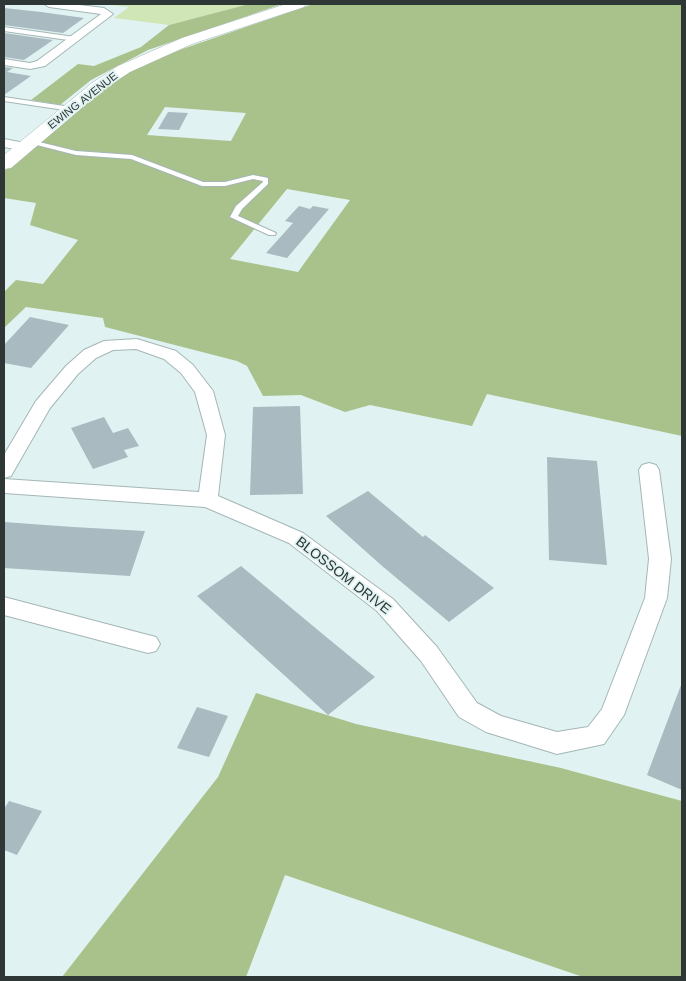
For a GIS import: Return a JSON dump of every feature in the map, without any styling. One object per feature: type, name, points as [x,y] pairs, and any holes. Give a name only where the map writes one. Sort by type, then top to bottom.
[{"type":"street","points":[[4,62],[36,65],[45,62],[108,14],[107,12],[48,4]]},
{"type":"street","name":"EWING AVENUE","points":[[4,164],[108,80],[137,62],[168,48],[298,4]]},
{"type":"street","points":[[4,143],[28,144]]},
{"type":"street","points":[[4,471],[42,405],[72,370],[90,354],[110,345],[137,344],[170,354],[187,369],[204,391],[216,435],[208,500]]},
{"type":"street","name":"BLOSSOM DRIVE","points":[[4,486],[208,500],[296,538],[385,605],[429,654],[468,710],[495,725],[557,743],[595,736],[612,715],[656,598],[660,559],[649,470]]},
{"type":"street","points":[[4,606],[148,644]]},
{"type":"lane","points":[[4,29],[75,39]]},
{"type":"lane","points":[[4,99],[71,109]]},
{"type":"lane","points":[[28,144],[76,153],[132,157],[202,184],[224,184],[253,177],[266,179],[266,183],[244,202],[234,217],[246,224],[272,233]]},
{"type":"green space","points":[[102,4],[249,4],[169,25],[114,18],[129,7]]},
{"type":"green space","points":[[249,4],[282,4],[148,50],[91,80],[60,105],[31,100],[78,64],[94,66],[141,47],[169,25]]},
{"type":"green space","points":[[313,4],[682,4],[682,436],[487,394],[472,426],[370,405],[345,412],[301,395],[263,396],[247,366],[237,361],[105,327],[103,318],[26,307],[4,328],[4,292],[16,280],[43,284],[78,240],[30,225],[36,203],[4,198],[4,171],[106,86],[126,72],[159,57]],"holes":[[[165,107],[246,113],[231,141],[147,135]],[[287,189],[350,200],[298,272],[230,259]]]},
{"type":"green space","points":[[256,693],[356,724],[561,768],[682,801],[682,977],[583,977],[285,875],[246,977],[62,977],[218,777]]},
{"type":"building","points":[[4,8],[84,18],[63,33],[4,25]]},
{"type":"building","points":[[4,33],[53,40],[24,60],[4,57]]},
{"type":"building","points":[[4,67],[13,68],[7,72],[31,76],[4,95]]},
{"type":"building","points":[[168,112],[188,113],[179,130],[158,129]]},
{"type":"building","points":[[299,206],[310,209],[313,206],[329,209],[287,258],[266,253],[293,223],[285,221]]},
{"type":"building","points":[[30,317],[69,325],[31,368],[4,363],[4,345]]},
{"type":"building","points":[[300,406],[303,494],[250,495],[253,407]]},
{"type":"building","points":[[104,417],[113,433],[128,428],[139,446],[124,450],[128,457],[93,469],[71,428]]},
{"type":"building","points":[[547,457],[597,461],[607,565],[549,560]]},
{"type":"building","points":[[368,491],[423,537],[425,535],[494,588],[449,622],[326,516]]},
{"type":"building","points":[[4,522],[145,531],[130,576],[4,568]]},
{"type":"building","points":[[241,566],[375,677],[328,715],[197,596]]},
{"type":"building","points":[[682,685],[682,790],[647,775]]},
{"type":"building","points":[[197,707],[228,716],[209,757],[177,748]]},
{"type":"building","points":[[9,801],[42,811],[17,855],[4,850],[4,809]]}]
